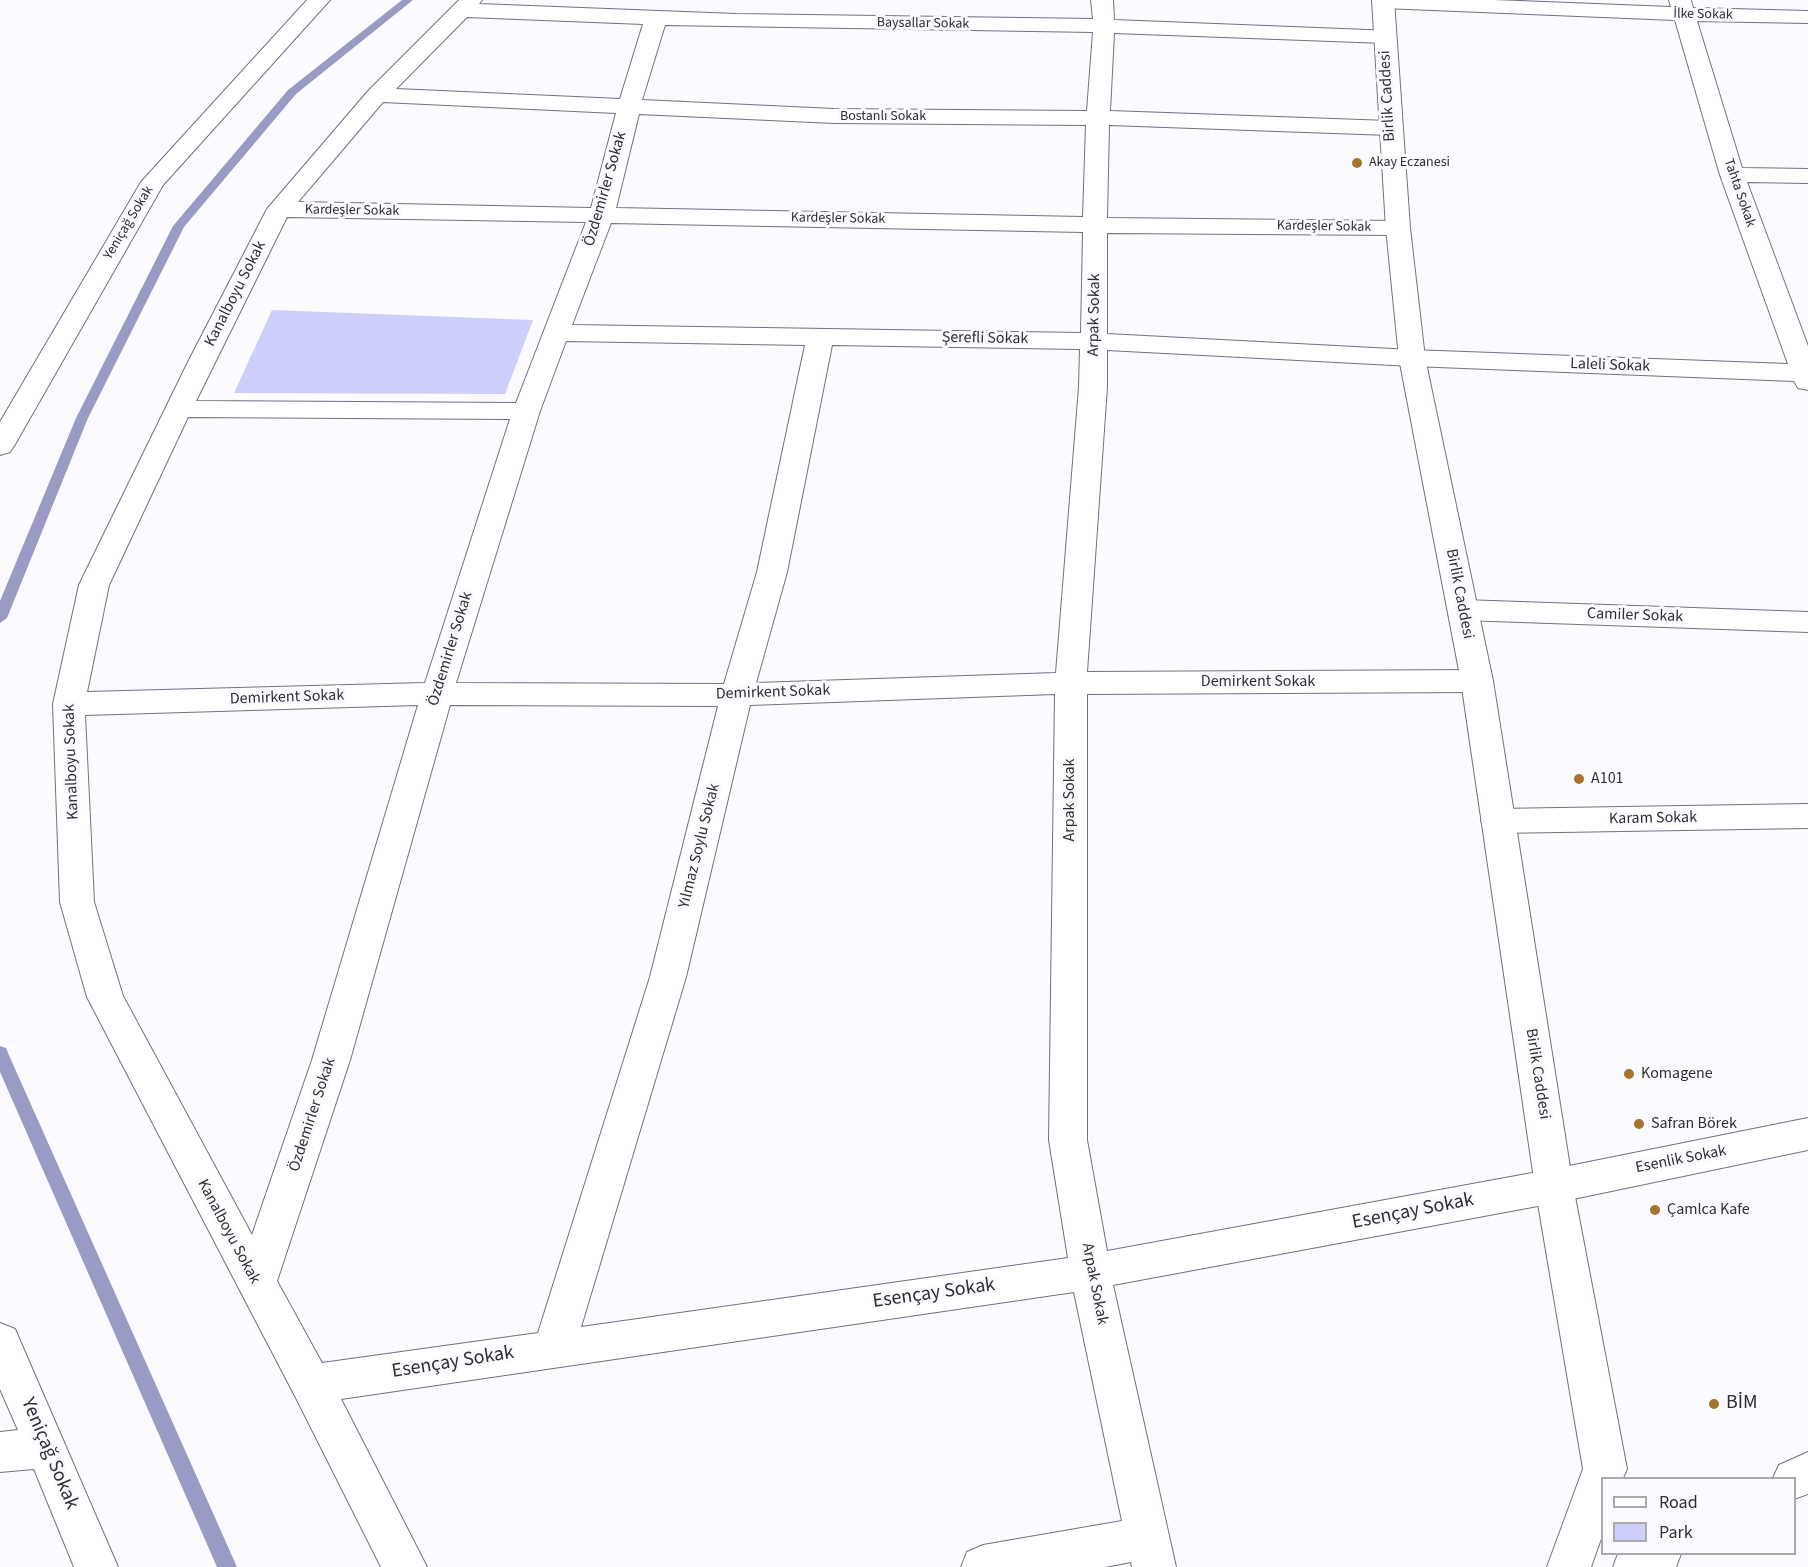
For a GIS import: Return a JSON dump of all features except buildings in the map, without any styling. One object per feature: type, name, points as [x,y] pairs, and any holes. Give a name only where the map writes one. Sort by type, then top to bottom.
[{"type":"street","name":"Yeniçağ Sokak","points":[[0,446],[153,182],[319,0]]},
{"type":"street","name":"İlke Sokak","points":[[1383,1],[1682,7],[1808,16]]},
{"type":"street","name":"Birlik Caddesi","points":[[1383,1],[1389,128],[1412,358],[1477,681],[1554,1186],[1605,1469],[1602,1477]]},
{"type":"street","name":"Baysallar Sokak","points":[[466,5],[736,21],[1103,13],[1385,36]]},
{"type":"street","name":"Kanalboyu Sokak","points":[[405,1567],[311,1384],[105,997],[77,902],[69,704],[94,585],[279,209],[377,95],[466,5]]},
{"type":"street","name":"Tahta Sokak","points":[[1682,7],[1732,175],[1807,376]]},
{"type":"street","name":"Arpak Sokak","points":[[1103,13],[1098,118],[1095,340],[1071,683],[1068,1140],[1090,1272],[1151,1553]]},
{"type":"street","name":"Özdemirler Sokak","points":[[256,1284],[331,1060],[436,694],[526,411],[602,214],[629,107],[656,17]]},
{"type":"street","name":"Bostanlı Sokak","points":[[377,95],[834,116],[1098,118],[1389,128]]},
{"type":"street","points":[[1732,175],[1808,176]]},
{"type":"street","name":"Kardeşler Sokak","points":[[279,209],[1096,225],[1398,228]]},
{"type":"street","name":"Şerefli Sokak","points":[[557,333],[1095,340],[1412,358]]},
{"type":"street","name":"Yılmaz Soylu Sokak","points":[[554,1348],[668,977],[737,695],[772,572],[820,337]]},
{"type":"street","name":"Laleli Sokak","points":[[1412,358],[1807,376]]},
{"type":"street","points":[[179,409],[526,411]]},
{"type":"street","name":"Camiler Sokak","points":[[1463,610],[1808,622]]},
{"type":"street","name":"Demirkent Sokak","points":[[69,704],[436,694],[737,695],[1071,683],[1477,681]]},
{"type":"street","name":"Karam Sokak","points":[[1498,822],[1808,816]]},
{"type":"street","name":"Esenlik Sokak","points":[[1554,1186],[1808,1134]]},
{"type":"street","name":"Esençay Sokak","points":[[311,1384],[1090,1272],[1554,1186]]},
{"type":"street","name":"Yeniçağ Sokak","points":[[0,1342],[96,1567]]},
{"type":"street","points":[[0,1452],[47,1448]]},
{"type":"street","name":"Birlik Caddesi","points":[[1569,1567],[1601,1480]]},
{"type":"street","points":[[983,1567],[1151,1553]]},
{"type":"street","points":[[1635,1567],[1657,1555]]},
{"type":"green space","points":[[272,310],[533,320],[505,394],[234,393]]},
{"type":"waterway","points":[[0,618],[82,418],[179,226],[292,92],[408,0]]},
{"type":"waterway","points":[[0,1053],[227,1567]]},
{"type":"place","name":"Akay Eczanesi","points":[[1357,163]]},
{"type":"place","name":"A101","points":[[1579,779]]},
{"type":"place","name":"Komagene","points":[[1629,1074]]},
{"type":"place","name":"Safran Börek","points":[[1639,1124]]},
{"type":"place","name":"Çamlca Kafe","points":[[1655,1210]]},
{"type":"place","name":"BİM","points":[[1714,1404]]}]
